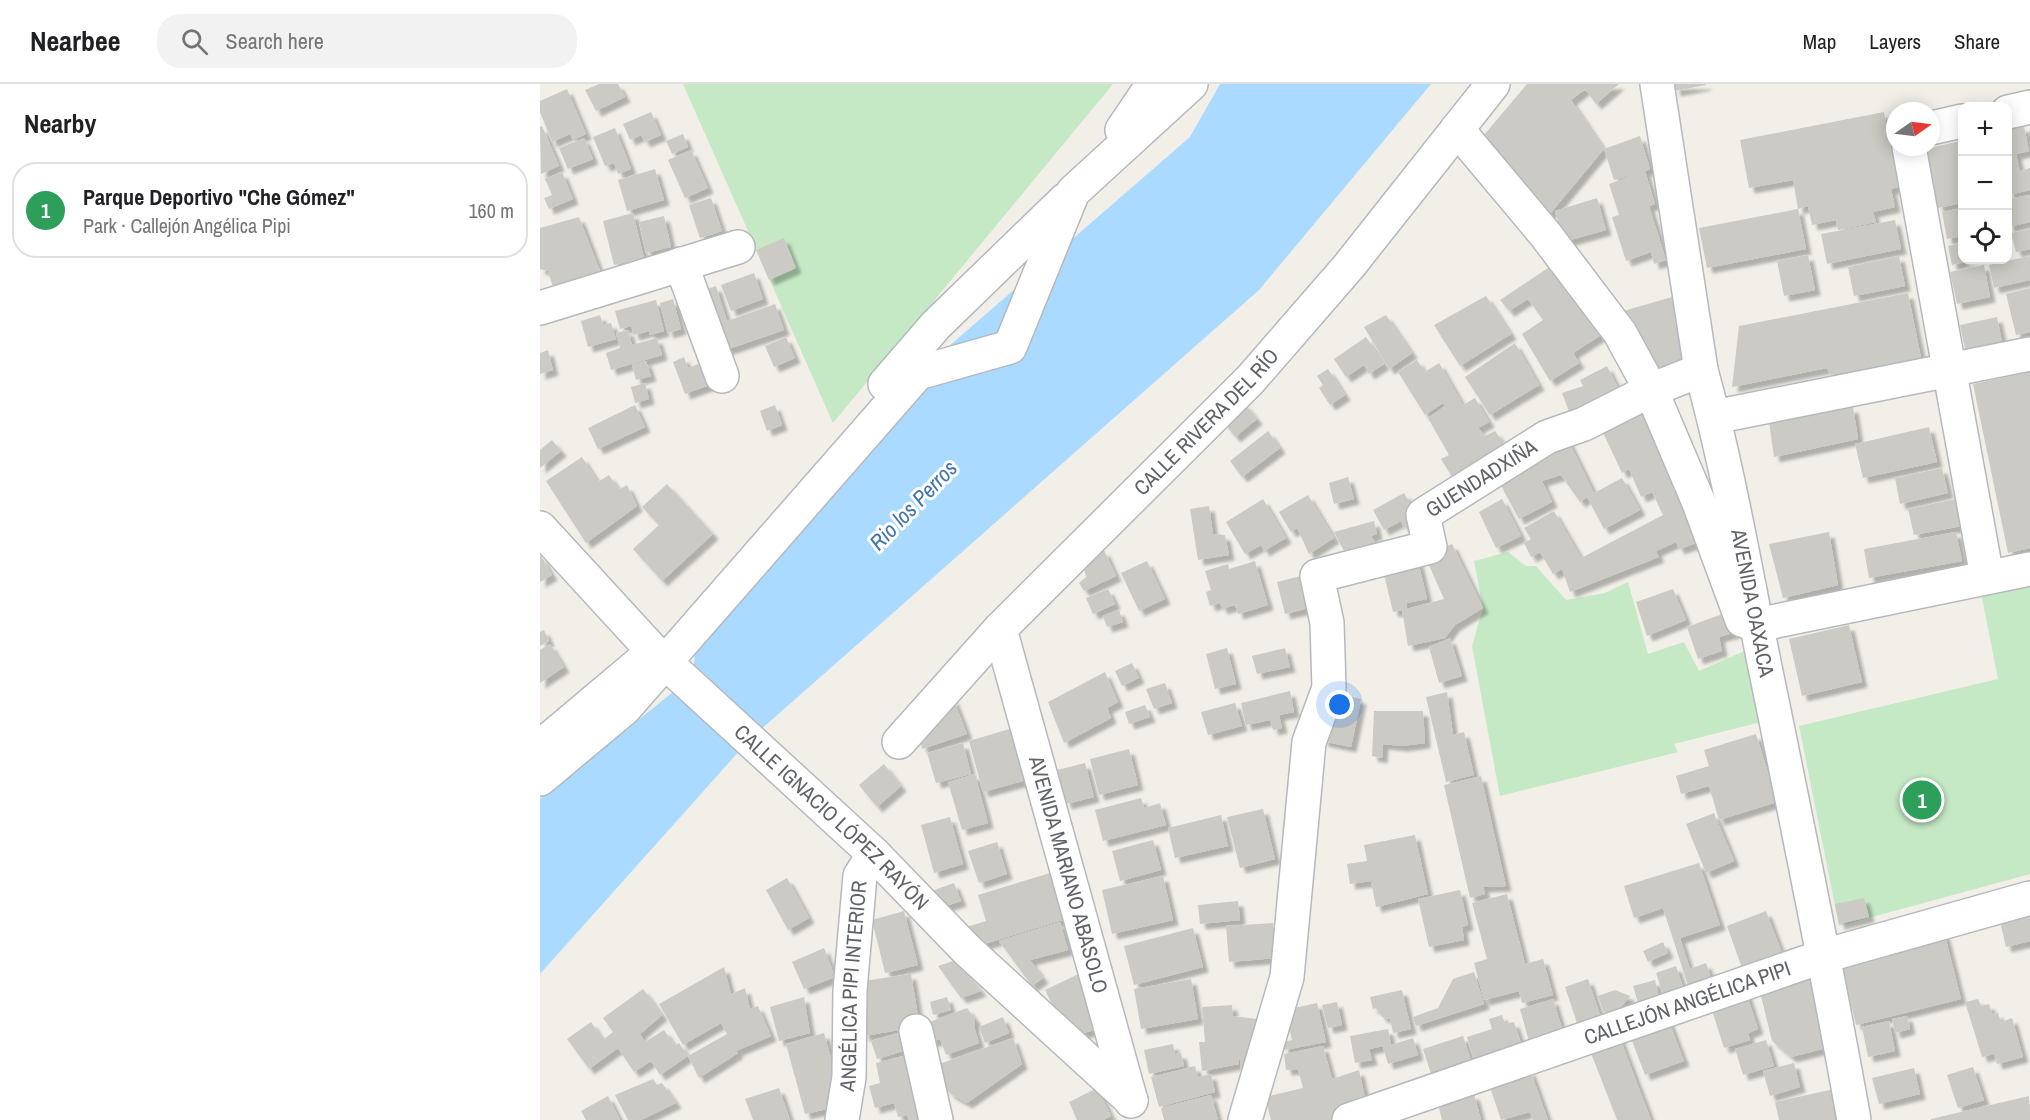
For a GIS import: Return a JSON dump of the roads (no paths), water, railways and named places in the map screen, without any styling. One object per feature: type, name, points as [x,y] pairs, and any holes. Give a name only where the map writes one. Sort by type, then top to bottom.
[{"type":"street","points":[[540,747],[663,659],[918,373],[1010,347],[1072,192],[1129,121],[1153,84]]},
{"type":"street","points":[[540,779],[625,708],[936,325],[1072,192],[1191,84]]},
{"type":"street","name":"CALLE RIVERA DEL RÍO","points":[[899,742],[1000,629],[1250,380],[1348,266],[1493,84]]},
{"type":"street","name":"AVENIDA OAXACA","points":[[1657,84],[1701,370],[1714,417],[1757,625],[1824,956],[1854,1120]]},
{"type":"street","points":[[2012,111],[2030,107]]},
{"type":"street","points":[[1940,126],[1958,122]]},
{"type":"street","points":[[1457,129],[1545,234],[1620,333],[1651,390],[1699,503],[1742,620],[1757,625],[2030,569]]},
{"type":"street","points":[[1911,156],[1947,369],[1987,577]]},
{"type":"street","points":[[540,308],[738,247]]},
{"type":"street","points":[[681,264],[722,376]]},
{"type":"street","points":[[1714,417],[2030,354]]},
{"type":"street","name":"GUENDADXIÑA","points":[[1245,1120],[1287,978],[1309,742],[1329,688],[1327,623],[1317,576],[1430,547],[1423,515],[1547,437],[1584,424],[1651,390],[1701,370]]},
{"type":"street","name":"CALLE IGNACIO LÓPEZ RAYÓN","points":[[540,528],[663,659],[874,854],[967,950],[1135,1110]]},
{"type":"street","name":"AVENIDA MARIANO ABASOLO","points":[[1000,629],[1135,1110]]},
{"type":"street","name":"ANGÉLICA PIPI INTERIOR","points":[[842,1120],[849,1077],[849,990],[860,876],[874,854]]},
{"type":"street","name":"CALLEJÓN ANGÉLICA PIPI","points":[[1349,1120],[1824,956],[2030,898]]},
{"type":"street","points":[[916,1031],[936,1120]]},
{"type":"water","name":"Rio los Perros","points":[[1220,84],[1431,84],[1259,290],[750,739],[540,974],[540,799],[693,676],[699,606],[918,373],[1190,137]]},
{"type":"place","name":"Parque Deportivo \"Che Gómez\"","points":[[1922,800]]}]
